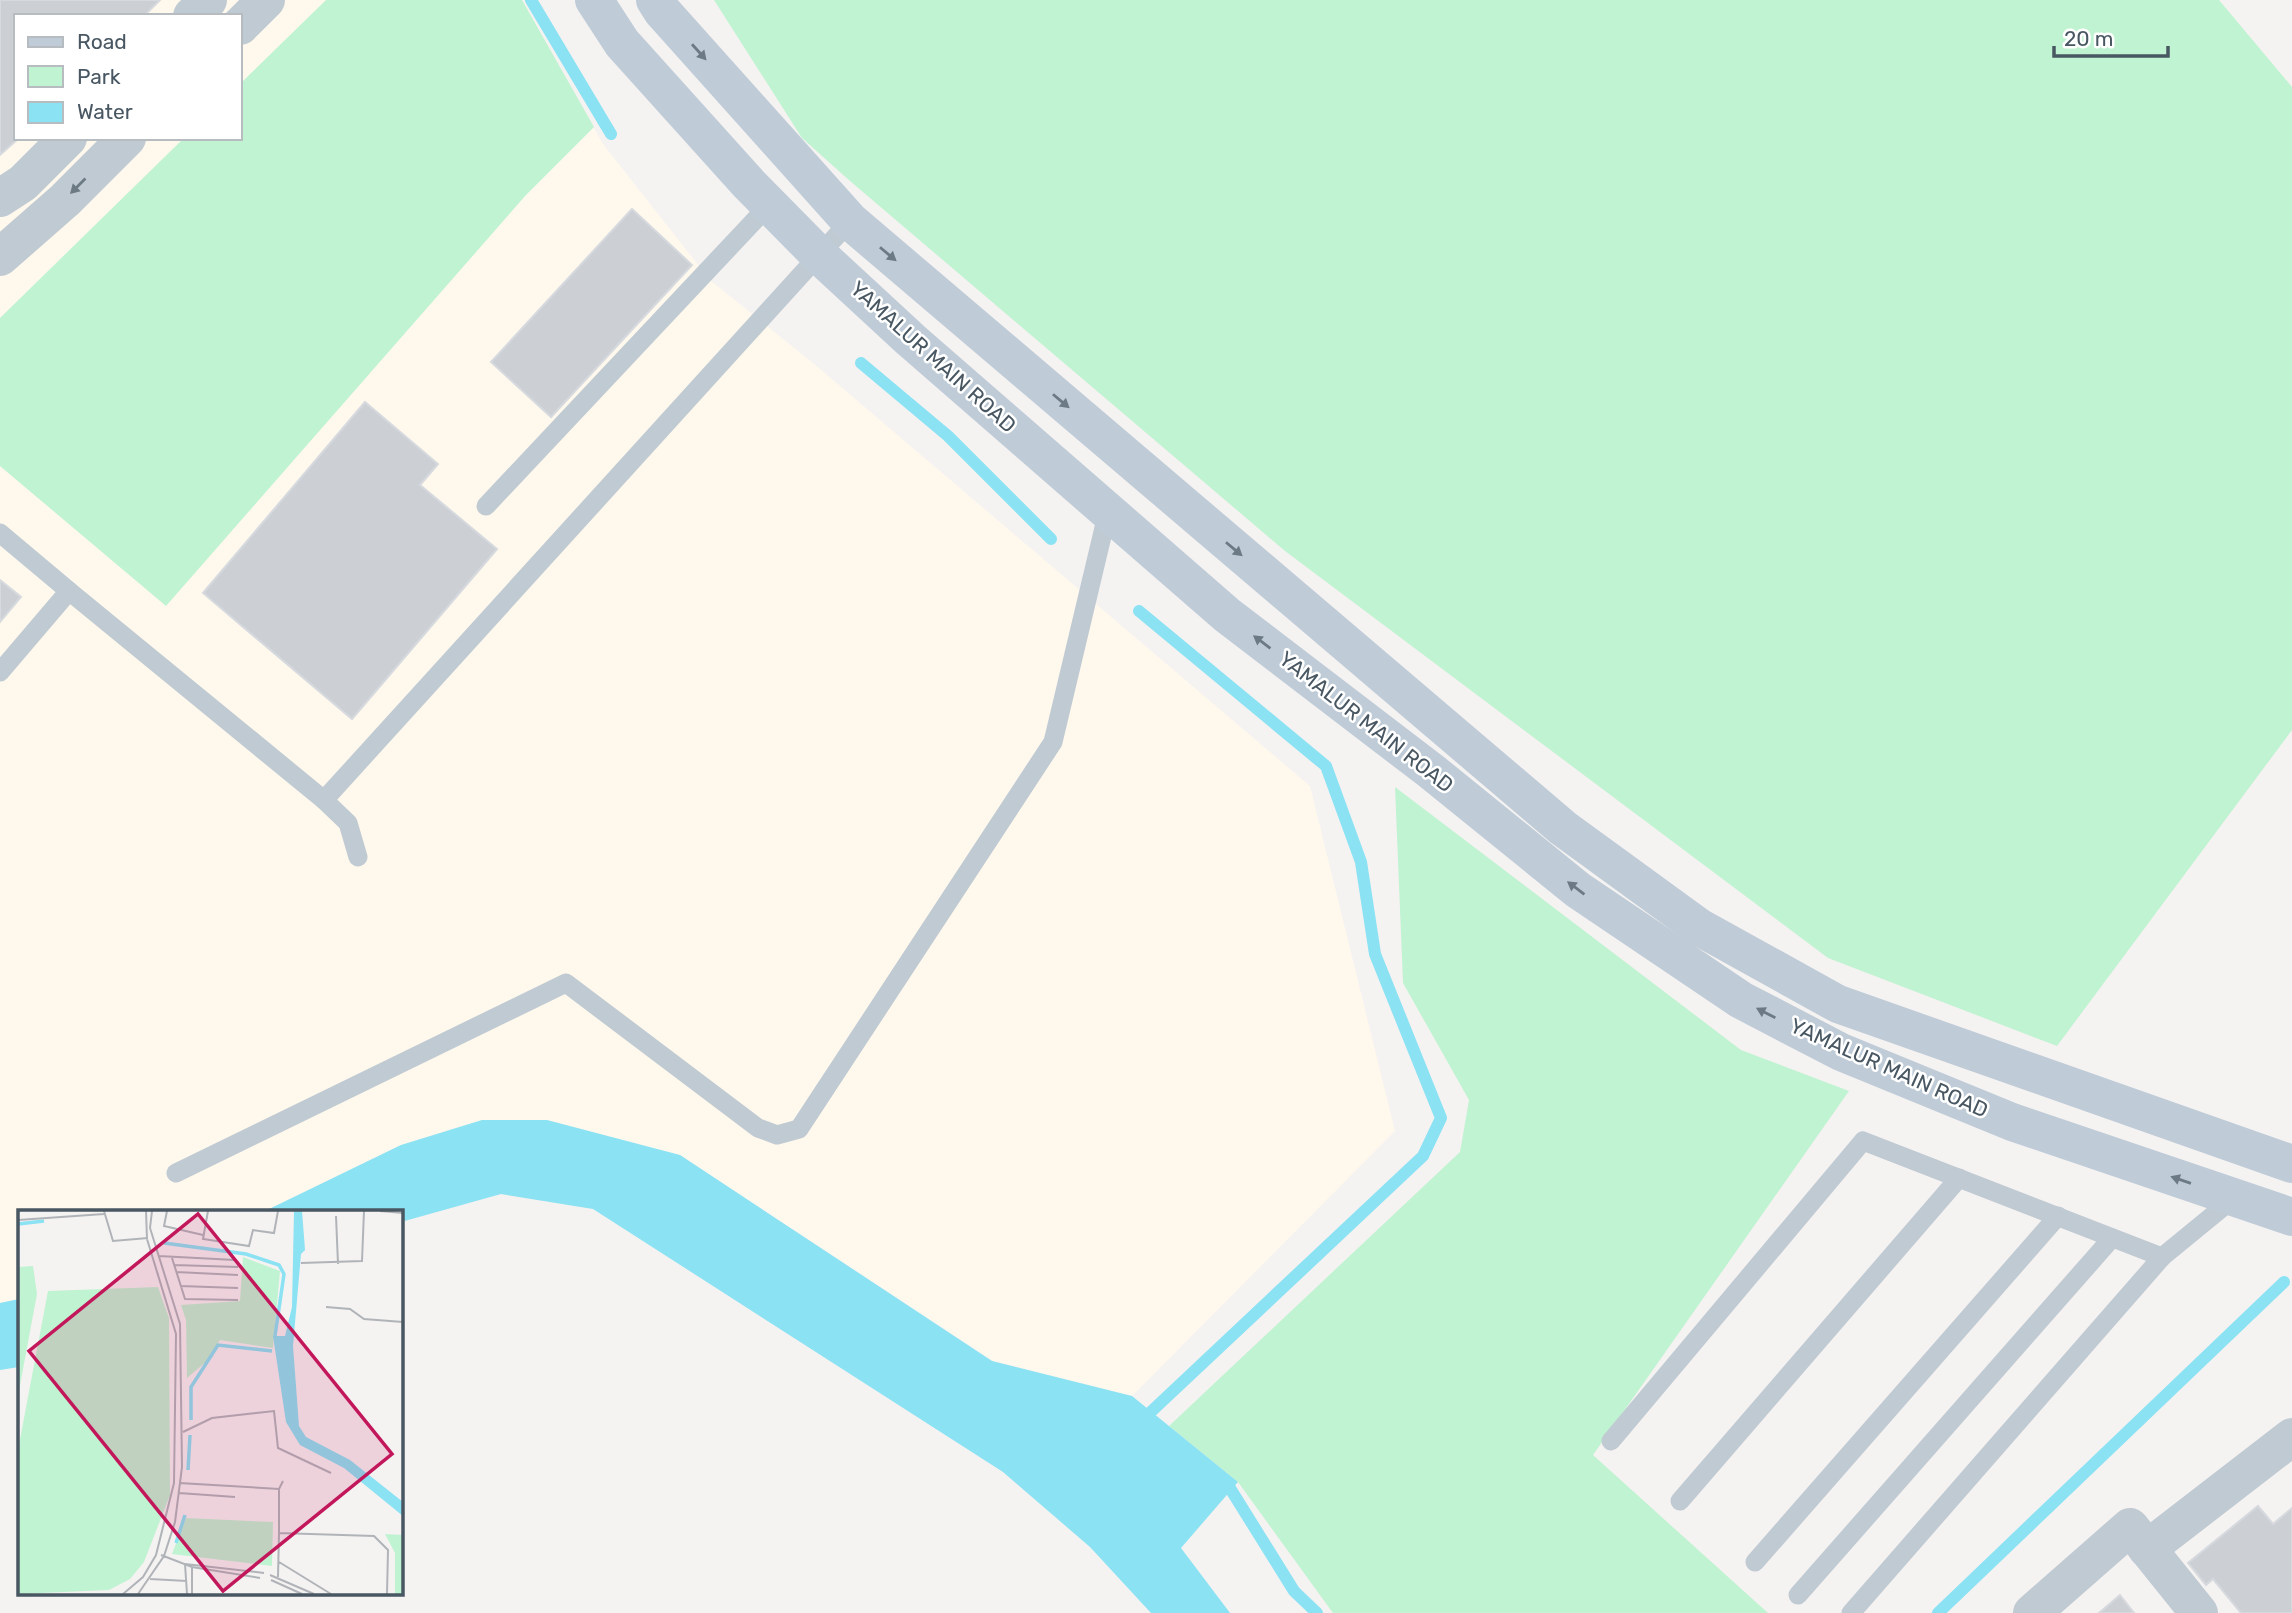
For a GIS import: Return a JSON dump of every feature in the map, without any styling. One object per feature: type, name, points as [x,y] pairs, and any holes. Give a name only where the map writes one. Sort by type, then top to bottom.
[{"type":"street","points":[[194,14],[208,0]]},
{"type":"street","points":[[242,24],[266,0]]},
{"type":"street","name":"YAMALUR MAIN ROAD","points":[[594,0],[622,43],[769,204],[819,255],[911,340],[1227,615],[1431,771],[1578,890],[1741,1000],[1842,1052],[2000,1117],[2292,1217]]},
{"type":"street","name":"YAMALUR MAIN ROAD","points":[[655,0],[849,221],[1563,828],[1699,927],[1838,1004],[2292,1164]]},
{"type":"street","points":[[0,198],[23,183],[66,140]]},
{"type":"street","points":[[0,257],[65,200],[125,140]]},
{"type":"street","points":[[2147,1549],[2292,1437]]},
{"type":"street","points":[[2032,1613],[2130,1527],[2199,1613]]},
{"type":"lane","points":[[486,506],[769,204]]},
{"type":"lane","points":[[324,800],[849,221]]},
{"type":"lane","points":[[176,1173],[566,983],[758,1128],[776,1135],[799,1129],[1053,741],[1108,511]]},
{"type":"lane","points":[[0,533],[324,800],[348,822],[358,857]]},
{"type":"lane","points":[[0,672],[69,591]]},
{"type":"lane","points":[[1611,1441],[1863,1141],[2162,1257]]},
{"type":"lane","points":[[1680,1501],[1959,1178]]},
{"type":"lane","points":[[1851,1613],[2162,1257],[2234,1198]]},
{"type":"lane","points":[[1755,1562],[2058,1216]]},
{"type":"lane","points":[[1798,1595],[2112,1238]]},
{"type":"shaded area","points":[[0,0],[522,0],[603,144],[710,280],[813,363],[1310,786],[1395,1131],[1132,1396],[993,1361],[680,1155],[401,1145],[267,1210],[18,1210],[18,1299],[0,1303]]},
{"type":"green space","points":[[326,0],[522,0],[594,127],[526,195],[166,606],[0,466],[0,318],[182,140],[242,140],[242,82]]},
{"type":"green space","points":[[714,0],[2219,0],[2292,87],[2292,730],[2057,1046],[1828,958],[1285,551],[850,181],[802,138]]},
{"type":"green space","points":[[1395,787],[1741,1050],[1849,1091],[1593,1455],[1768,1613],[1333,1613],[1238,1482],[1169,1426],[1460,1152],[1469,1100],[1403,983]]},
{"type":"water","points":[[482,1120],[547,1120],[680,1155],[992,1361],[1132,1396],[1238,1482],[1181,1548],[1230,1613],[1151,1613],[1090,1547],[1003,1472],[593,1209],[501,1194],[402,1222],[402,1210],[267,1210],[401,1145]]},
{"type":"water","points":[[18,1299],[18,1367],[0,1370],[0,1303]]},
{"type":"building","points":[[0,0],[160,0],[146,14],[14,14],[14,140],[17,140],[0,155]]},
{"type":"building","points":[[632,209],[692,265],[551,417],[491,362]]},
{"type":"building","points":[[365,402],[438,464],[420,485],[497,549],[352,719],[203,593]]},
{"type":"building","points":[[0,580],[21,597],[0,622]]},
{"type":"building","points":[[2258,1506],[2273,1524],[2292,1508],[2292,1613],[2241,1613],[2213,1579],[2206,1585],[2188,1563]]},
{"type":"building","points":[[2120,1595],[2134,1613],[2099,1613]]},
{"type":"waterway","points":[[531,0],[611,134]]},
{"type":"waterway","points":[[861,363],[948,436],[1051,539]]},
{"type":"waterway","points":[[1139,611],[1326,766],[1361,862],[1375,954],[1441,1118],[1423,1156],[1139,1423]]},
{"type":"waterway","points":[[1938,1613],[2284,1282]]},
{"type":"waterway","points":[[1222,1481],[1228,1485],[1294,1591],[1317,1613]]}]
